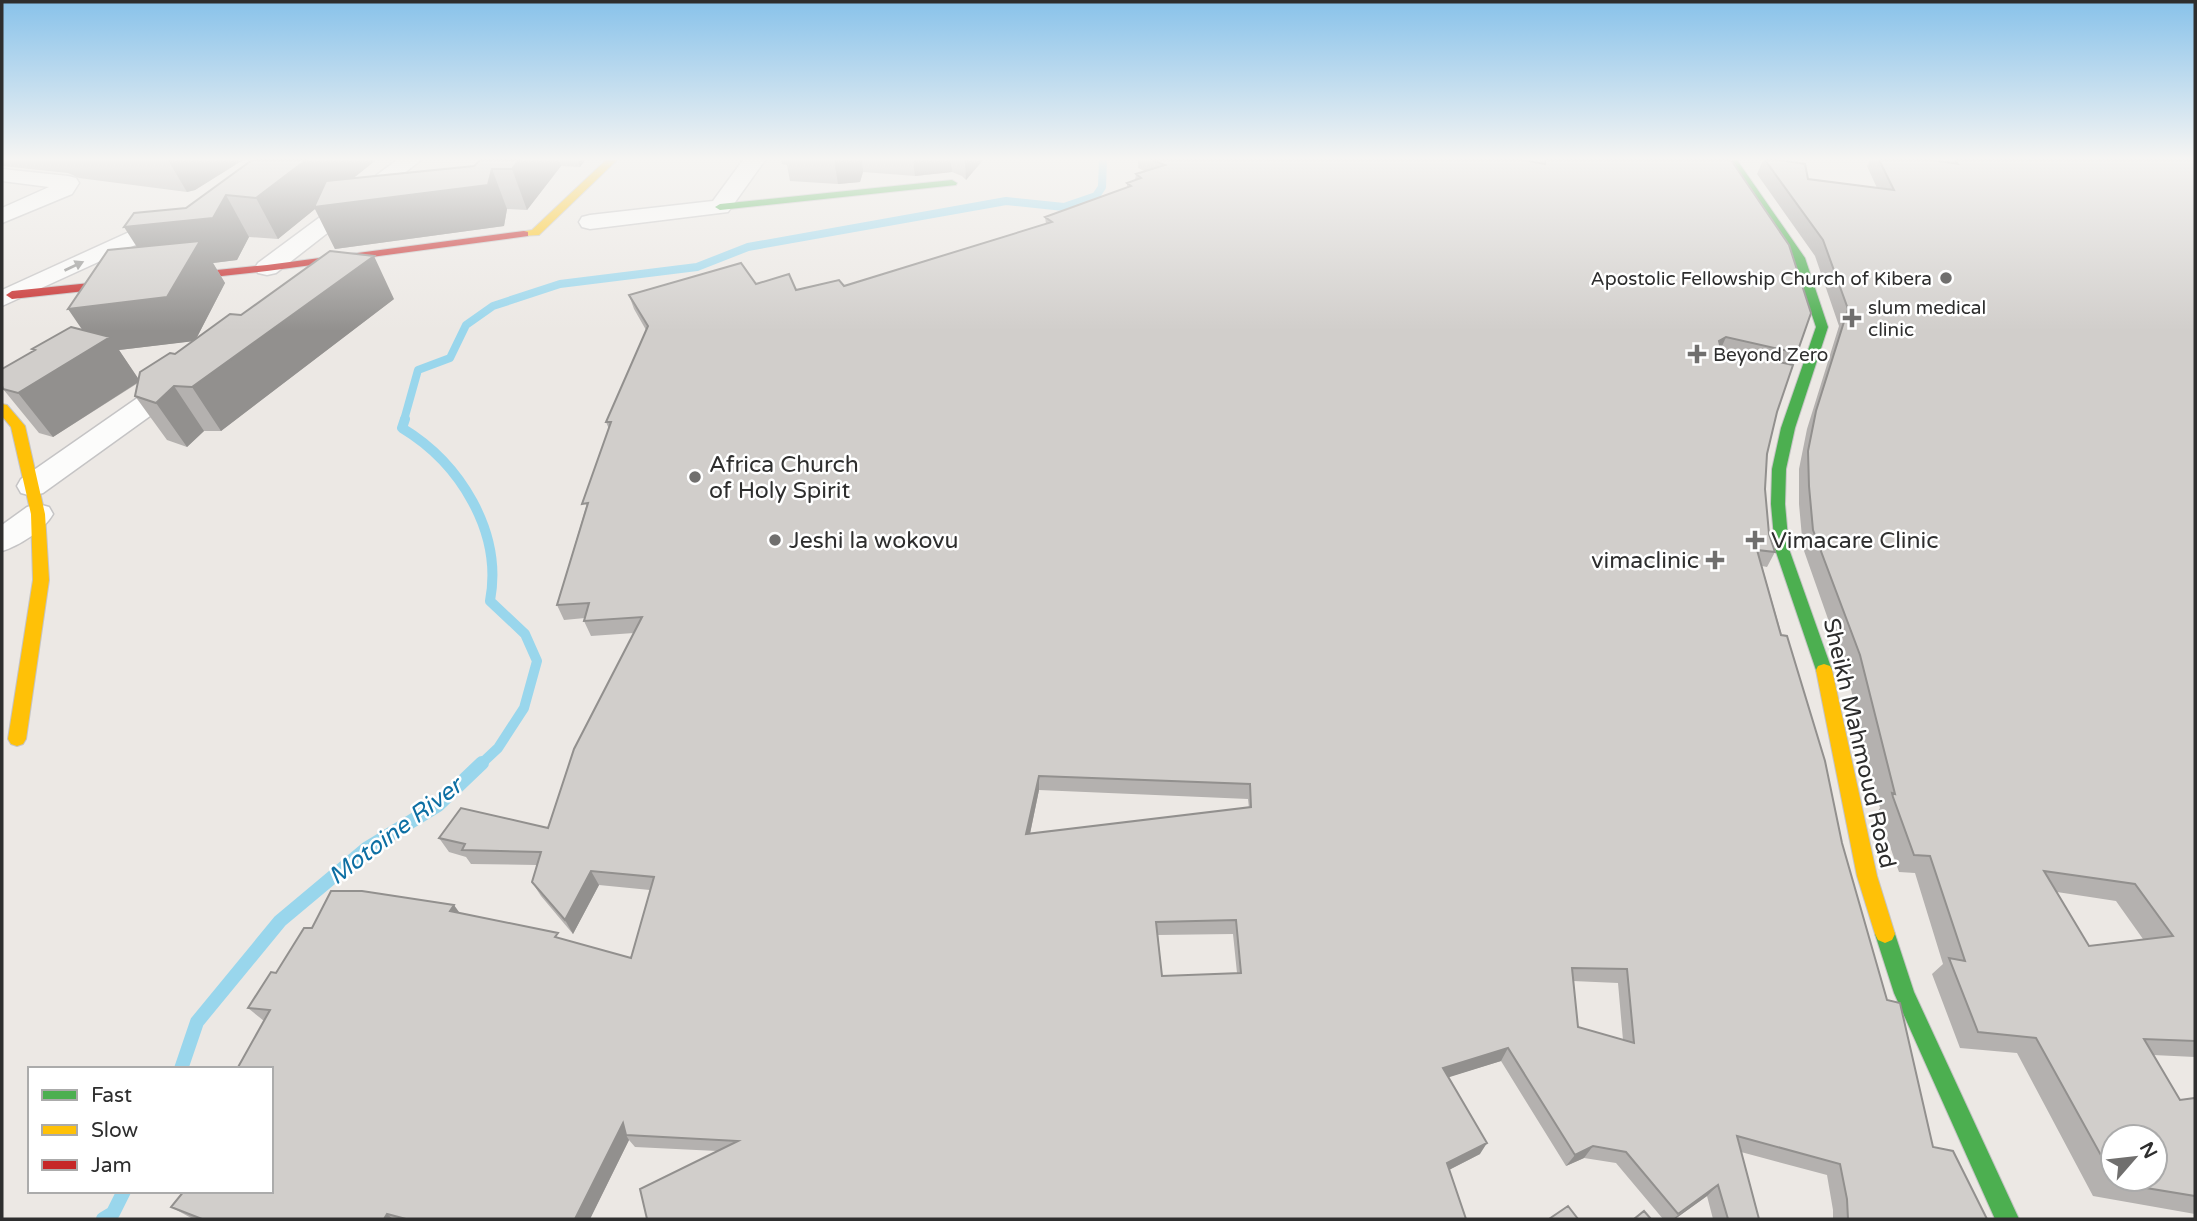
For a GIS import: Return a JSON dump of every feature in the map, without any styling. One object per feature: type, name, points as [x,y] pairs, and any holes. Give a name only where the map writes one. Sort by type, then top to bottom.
[{"type":"street","points":[[7,297],[177,217]]},
{"type":"street","points":[[267,268],[334,217]]},
{"type":"street","points":[[7,297],[267,268],[535,233],[552,217]]},
{"type":"street","points":[[590,222],[634,217]]},
{"type":"street","name":"Sheikh Mahmoud Road","points":[[1771,217],[1799,258],[1822,327],[1787,428],[1779,468],[1778,504],[1782,549],[1825,674],[1867,876],[1904,993],[2007,1219]]},
{"type":"street","points":[[2,540],[35,500],[203,365]]},
{"type":"street","points":[[2,408],[18,426],[35,500],[41,580],[17,739]]},
{"type":"building","points":[[131,217],[214,217],[213,218],[124,227]]},
{"type":"building","points":[[1045,217],[1770,217],[1789,245],[1811,313],[1797,353],[1726,337],[1719,341],[1721,349],[1793,365],[1777,412],[1767,454],[1765,489],[1769,534],[1775,552],[1757,550],[1781,635],[1787,636],[1825,761],[1842,843],[1887,1000],[1900,1003],[1933,1147],[1953,1151],[1987,1219],[1848,1219],[1840,1164],[1737,1136],[1759,1219],[1728,1219],[1718,1185],[1678,1214],[1626,1152],[1593,1146],[1575,1155],[1508,1048],[1443,1068],[1487,1143],[1447,1163],[1466,1219],[647,1219],[640,1189],[738,1141],[626,1135],[623,1123],[575,1219],[406,1219],[387,1214],[384,1219],[202,1219],[171,1207],[182,1193],[273,1193],[273,1067],[238,1067],[270,1010],[248,1008],[271,972],[276,973],[304,928],[312,928],[331,891],[362,891],[454,905],[450,911],[558,933],[555,937],[631,958],[654,877],[591,871],[565,920],[532,882],[541,852],[462,850],[465,844],[439,838],[461,808],[548,828],[574,749],[642,617],[584,621],[589,603],[557,605],[588,503],[582,504],[611,422],[606,422],[648,326],[629,295],[741,263],[756,284],[789,274],[796,290],[839,280],[844,286],[1052,222]],"holes":[[[1039,776],[1250,784],[1251,807],[1026,834]],[[1236,920],[1241,973],[1162,976],[1156,922]],[[1572,968],[1627,969],[1634,1043],[1578,1027]]]},
{"type":"building","points":[[1806,217],[2195,217],[2195,1041],[2144,1039],[2180,1100],[2195,1098],[2195,1196],[2169,1192],[2169,1123],[2099,1123],[2099,1152],[2036,1038],[1978,1032],[1949,958],[1965,961],[1930,856],[1914,855],[1893,797],[1892,793],[1895,794],[1860,655],[1813,530],[1808,451],[1816,411],[1848,309],[1823,240]],"holes":[[[2044,871],[2135,884],[2173,936],[2089,946]]]},
{"type":"building","points":[[200,241],[167,297],[68,309],[108,250]]},
{"type":"building","points":[[330,251],[374,256],[192,387],[174,386],[156,403],[135,396],[140,372],[170,353],[175,354],[230,314],[241,315]]},
{"type":"building","points":[[71,327],[110,337],[18,393],[3,389],[2,369]]},
{"type":"building","points":[[1568,1206],[1578,1219],[1549,1219]]},
{"type":"building","points":[[1644,1211],[1651,1219],[1634,1219]]},
{"type":"waterway","name":"Motoine River","points":[[404,420],[418,370],[450,358],[466,325],[493,306],[560,284],[697,267],[748,247],[916,217]]},
{"type":"waterway","name":"Motoine River","points":[[405,419],[402,428],[442,460],[473,502],[490,550],[490,601],[525,634],[537,661],[524,708],[498,748],[480,765]]},
{"type":"waterway","name":"Motoine River","points":[[182,1067],[197,1022],[280,921],[366,849],[438,805],[482,763]]},
{"type":"waterway","name":"Motoine River","points":[[103,1219],[113,1213],[123,1193]]},
{"type":"traffic: fast","points":[[1771,217],[1799,258],[1822,327],[1788,428],[1779,469],[1778,504],[1782,549],[1824,670]]},
{"type":"traffic: fast","points":[[1885,934],[1904,993],[2007,1219]]},
{"type":"traffic: slow","points":[[524,234],[535,233],[552,217]]},
{"type":"traffic: slow","points":[[2,408],[18,426],[32,486],[38,514],[41,580],[17,739]]},
{"type":"traffic: slow","points":[[1824,670],[1867,876],[1885,934]]},
{"type":"traffic: jam","points":[[12,295],[267,268],[524,234]]},
{"type":"place","name":"Apostolic Fellowship Church of Kibera","points":[[1946,278]]},
{"type":"place","name":"slum medical clinic","points":[[1852,318]]},
{"type":"place","name":"Beyond Zero","points":[[1697,354]]},
{"type":"place","name":"Africa Church of Holy Spirit","points":[[695,477]]},
{"type":"place","name":"Jeshi la wokovu","points":[[775,540]]},
{"type":"place","name":"Vimacare Clinic","points":[[1755,540]]},
{"type":"place","name":"vimaclinic","points":[[1715,560]]}]
